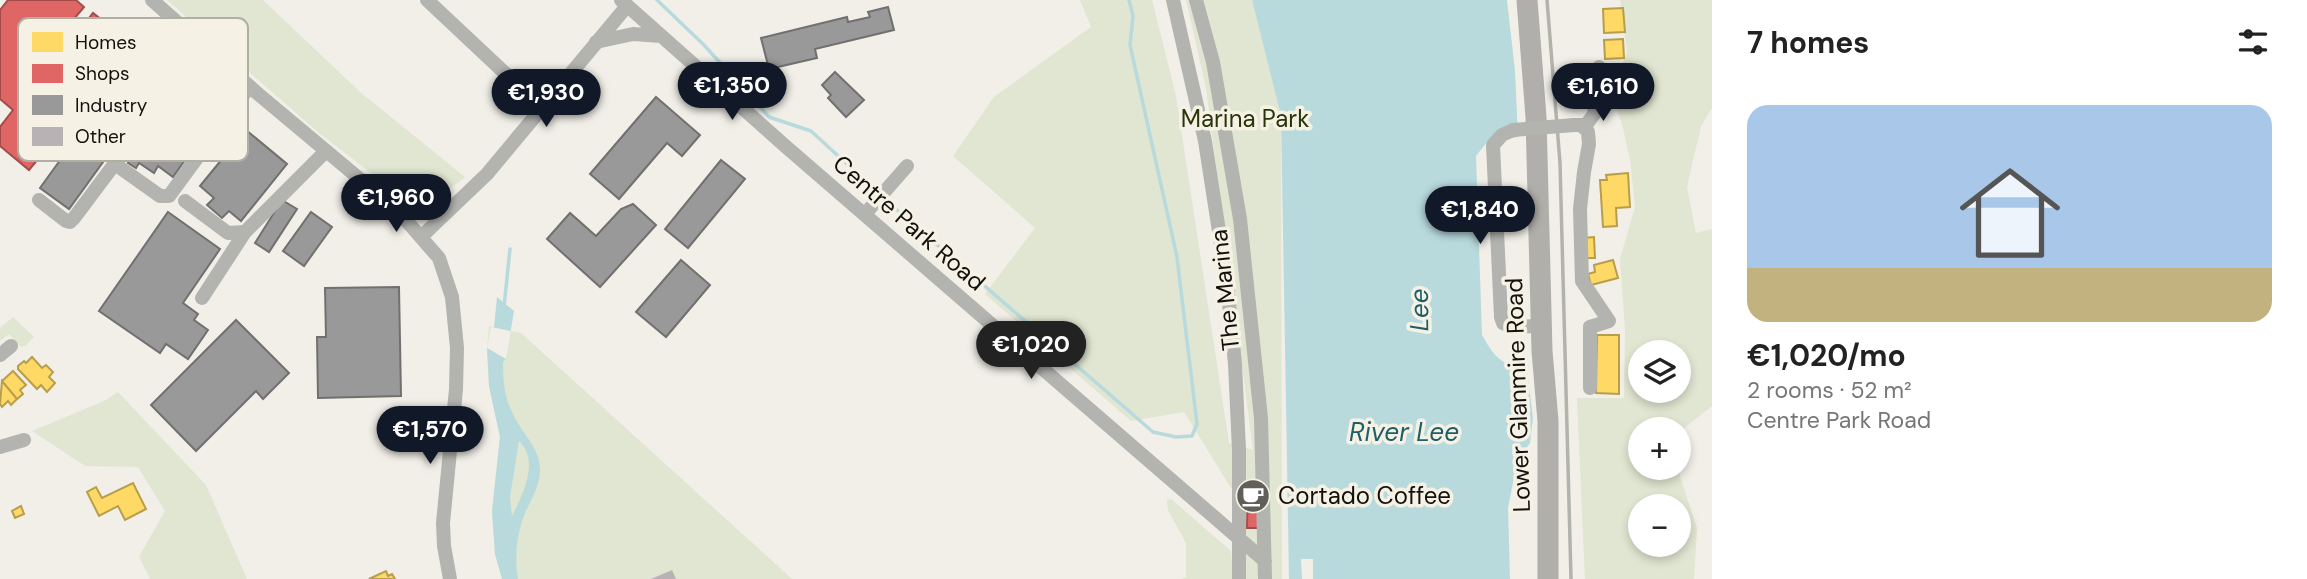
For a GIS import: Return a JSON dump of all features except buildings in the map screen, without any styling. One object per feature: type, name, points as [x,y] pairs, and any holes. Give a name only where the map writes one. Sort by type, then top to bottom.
[{"type":"highway","name":"Lower Glanmire Road","points":[[1527,0],[1536,117],[1542,326],[1548,421],[1548,579]]},
{"type":"street","points":[[152,0],[172,18]]},
{"type":"street","points":[[427,0],[542,105]]},
{"type":"street","name":"The Marina","points":[[1172,0],[1205,141],[1227,283],[1235,364],[1240,579]]},
{"type":"street","name":"The Marina","points":[[1196,0],[1213,62],[1240,219],[1261,418],[1265,579]]},
{"type":"street","points":[[422,236],[487,174],[596,42],[624,3]]},
{"type":"street","name":"Centre Park Road","points":[[624,3],[1265,561]]},
{"type":"street","points":[[596,42],[633,34],[661,36]]},
{"type":"street","points":[[1542,326],[1512,327],[1503,323],[1501,317],[1493,145],[1502,135],[1513,130],[1579,126],[1594,114],[1599,67]]},
{"type":"street","points":[[249,87],[398,211],[439,258],[454,316],[457,348],[456,389],[443,523],[450,579]]},
{"type":"street","points":[[1579,126],[1588,132],[1589,144],[1580,209],[1582,281],[1609,321],[1590,327],[1590,388]]},
{"type":"street","points":[[202,298],[245,232],[326,151]]},
{"type":"street","points":[[39,200],[70,222],[117,161]]},
{"type":"street","points":[[115,164],[160,196],[169,196],[195,161]]},
{"type":"street","points":[[864,214],[907,166]]},
{"type":"street","points":[[184,201],[228,233],[245,232]]},
{"type":"street","points":[[0,447],[24,440]]},
{"type":"green space","points":[[167,0],[263,0],[360,92],[465,177],[438,193],[406,200],[319,133],[248,71],[248,18],[188,18]]},
{"type":"green space","name":"Marina Park","points":[[1080,0],[1152,0],[1176,96],[1229,443],[1253,450],[1206,88],[1186,0],[1252,0],[1281,116],[1282,579],[1241,579],[1236,496],[1184,412],[1131,421],[985,294],[1035,228],[953,156],[994,97],[1091,27]]},
{"type":"green space","points":[[1620,0],[1712,0],[1712,108],[1701,126],[1687,187],[1696,233],[1712,229],[1712,406],[1691,423],[1691,417],[1628,417],[1628,480],[1681,480],[1686,494],[1628,494],[1628,557],[1691,557],[1691,510],[1697,528],[1694,579],[1585,579],[1577,398],[1624,398],[1625,329],[1620,259],[1635,207],[1630,159],[1610,90],[1627,53]]},
{"type":"green space","points":[[13,317],[34,337],[25,346],[21,347],[9,334],[0,341],[0,328]]},
{"type":"green space","points":[[489,326],[521,333],[792,579],[502,579],[495,554],[492,511],[500,437],[489,386]]},
{"type":"green space","points":[[118,392],[206,485],[247,579],[150,579],[139,557],[165,511],[138,467],[85,466],[32,431],[104,401]]},
{"type":"green space","points":[[1171,499],[1231,551],[1233,579],[1181,579],[1186,577],[1186,543],[1168,510],[1167,500]]},
{"type":"water","name":"River Lee","points":[[1252,0],[1507,0],[1515,71],[1518,137],[1487,142],[1476,156],[1482,335],[1500,359],[1527,370],[1533,418],[1530,443],[1517,462],[1508,508],[1510,579],[1289,579],[1281,116]]},
{"type":"water","points":[[497,297],[514,311],[506,359],[503,362],[506,395],[510,408],[537,454],[540,470],[537,486],[518,536],[518,579],[502,579],[495,554],[492,511],[500,437],[489,386],[487,348],[494,327]],"holes":[[[519,441],[525,449],[529,468],[521,498],[512,516],[510,497]]]},
{"type":"pier","points":[[491,327],[511,331],[506,359],[487,348]]},
{"type":"pier","points":[[1301,559],[1313,559],[1313,579],[1302,579]]},
{"type":"waterway","points":[[657,0],[704,45],[769,117],[811,131],[873,188]]},
{"type":"waterway","points":[[889,203],[1153,432],[1176,437],[1192,436],[1197,424],[1177,257],[1130,45],[1133,16],[1129,0]]},
{"type":"waterway","points":[[504,307],[510,249]]},
{"type":"railway","points":[[1547,0],[1560,163],[1571,579]]},
{"type":"place","name":"Cortado Coffee","points":[[1253,496]]},
{"type":"water label","name":"Lee","points":[[1419,310]]}]
